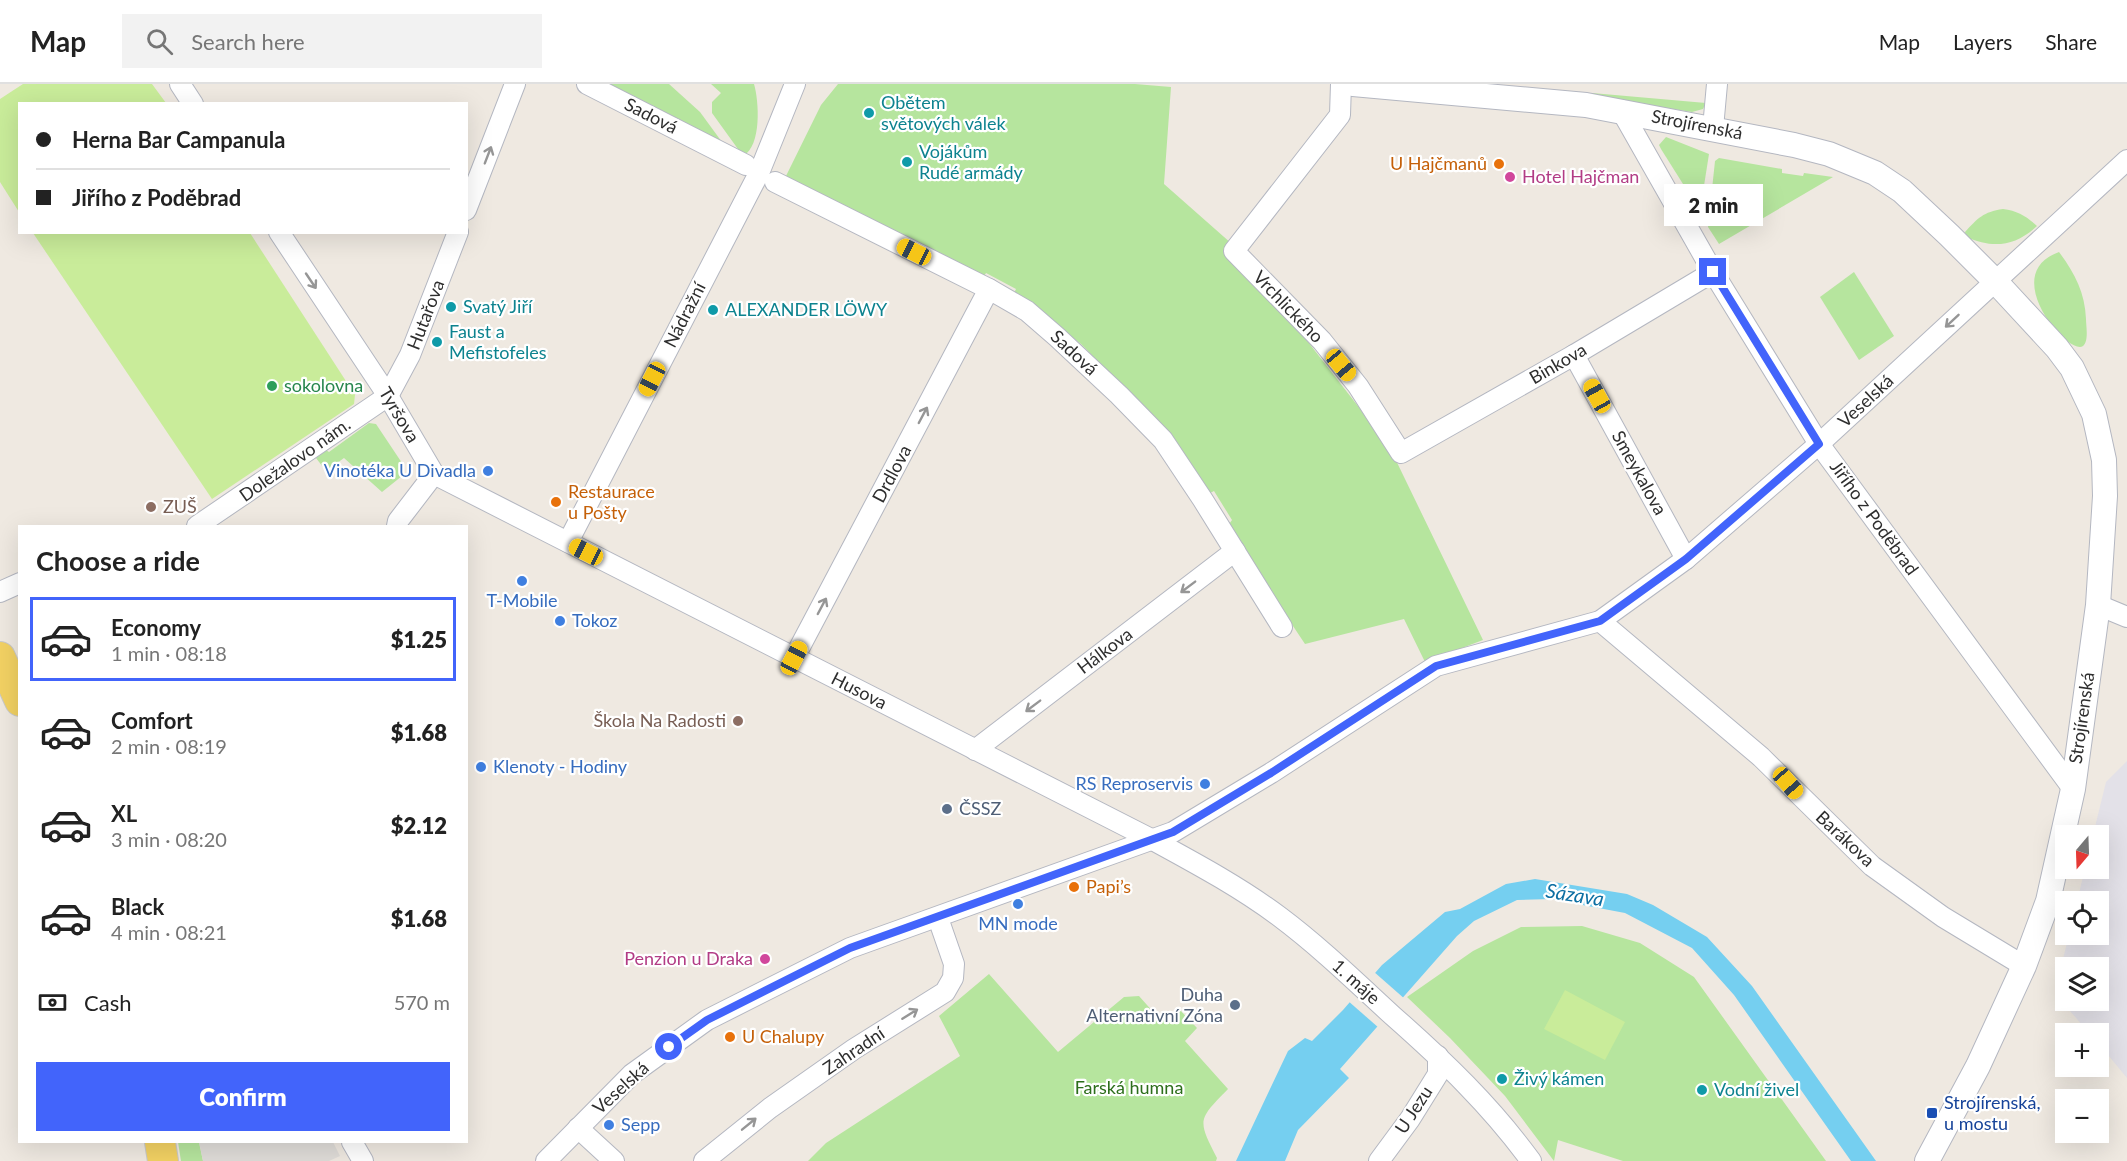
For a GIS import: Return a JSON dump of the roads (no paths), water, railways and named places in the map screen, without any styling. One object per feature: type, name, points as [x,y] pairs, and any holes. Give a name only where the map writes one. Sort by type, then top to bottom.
[{"type":"main road","points":[[0,657],[18,697]]},
{"type":"main road","points":[[160,1143],[163,1161]]},
{"type":"street","points":[[180,84],[192,102]]},
{"type":"street","points":[[468,205],[515,84]]},
{"type":"street","name":"Sadová","points":[[587,84],[746,165]]},
{"type":"street","name":"Nádražní","points":[[568,542],[759,173],[795,84]]},
{"type":"street","name":"Vrchlického","points":[[1341,84],[1340,115],[1234,252],[1322,341],[1358,386],[1401,453]]},
{"type":"street","name":"Strojírenská","points":[[1353,84],[1621,110],[1829,154],[1875,173],[1902,191],[1995,281],[2057,348],[2072,368],[2096,421],[2104,460],[2097,605],[2073,789],[2048,901],[2024,966],[1978,1066],[1927,1161]]},
{"type":"street","points":[[1713,128],[1717,84]]},
{"type":"street","name":"Jiřího z Poděbrad","points":[[1621,110],[1713,272],[1819,444],[2073,789]]},
{"type":"street","points":[[1995,281],[2127,160]]},
{"type":"street","name":"Sadová","points":[[775,182],[989,289],[1027,311],[1057,337],[1163,440],[1282,627]]},
{"type":"street","name":"Tyršova","points":[[280,234],[388,396],[434,474]]},
{"type":"street","name":"Hutařova","points":[[388,396],[410,354],[457,234]]},
{"type":"street","name":"Binkova","points":[[1401,453],[1574,355],[1713,272]]},
{"type":"street","name":"Veselská","points":[[546,1161],[632,1074],[707,1020],[850,948],[1173,832],[1436,666],[1600,621],[1686,559],[1819,444],[1995,281]]},
{"type":"street","name":"Drdlova","points":[[794,658],[989,289]]},
{"type":"street","name":"Smeykalova","points":[[1574,355],[1686,559]]},
{"type":"street","name":"Doležalovo nám.","points":[[206,524],[388,396]]},
{"type":"street","points":[[397,525],[398,520],[434,474],[568,542]]},
{"type":"street","name":"Husova","points":[[568,542],[1151,839]]},
{"type":"street","name":"Hálkova","points":[[975,750],[1234,552]]},
{"type":"street","points":[[0,592],[18,584]]},
{"type":"street","points":[[2097,605],[2127,617]]},
{"type":"street","name":"Barákova","points":[[1600,621],[1761,758],[1872,866],[1942,917],[2024,966]]},
{"type":"street","name":"1. máje","points":[[1151,839],[1223,879],[1280,916],[1433,1051],[1492,1111],[1531,1161]]},
{"type":"street","name":"Zahradní","points":[[704,1161],[770,1108],[854,1049],[945,992],[953,978],[954,964],[938,918]]},
{"type":"street","name":"U Jezu","points":[[1379,1161],[1410,1119],[1438,1074],[1433,1051]]},
{"type":"street","points":[[578,1128],[614,1161]]},
{"type":"street","points":[[353,1143],[363,1161]]},
{"type":"water","name":"Sázava","points":[[1535,879],[1627,894],[1653,905],[1707,937],[1752,986],[1876,1161],[1851,1161],[1734,995],[1692,948],[1625,913],[1551,899],[1517,900],[1474,921],[1457,936],[1340,1069],[1349,1078],[1298,1130],[1285,1161],[1236,1161],[1288,1051],[1305,1038],[1312,1041],[1343,1010],[1382,965],[1445,912],[1460,909],[1506,884]]},
{"type":"place","name":"Obětem světových válek","points":[[869,113]]},
{"type":"place","name":"Vojákům Rudé armády","points":[[907,162]]},
{"type":"place","name":"U Hajčmanů","points":[[1499,164]]},
{"type":"place","name":"Hotel Hajčman","points":[[1510,177]]},
{"type":"place","name":"Svatý Jiří","points":[[451,307]]},
{"type":"place","name":"ALEXANDER LÖWY","points":[[713,310]]},
{"type":"place","name":"Faust a Mefistofeles","points":[[437,342]]},
{"type":"place","name":"sokolovna","points":[[272,386]]},
{"type":"place","name":"Vinotéka U Divadla","points":[[488,471]]},
{"type":"place","name":"Restaurace u Pošty","points":[[556,502]]},
{"type":"place","name":"ZUŠ","points":[[151,507]]},
{"type":"place","name":"T-Mobile","points":[[522,581]]},
{"type":"place","name":"Tokoz","points":[[560,621]]},
{"type":"place","name":"Škola Na Radosti","points":[[738,721]]},
{"type":"place","name":"Klenoty - Hodiny","points":[[481,767]]},
{"type":"place","name":"RS Reproservis","points":[[1205,784]]},
{"type":"place","name":"ČSSZ","points":[[947,809]]},
{"type":"place","name":"Papi’s","points":[[1074,887]]},
{"type":"place","name":"MN mode","points":[[1018,904]]},
{"type":"place","name":"Penzion u Draka","points":[[765,959]]},
{"type":"place","name":"Duha Alternativní Zóna","points":[[1235,1005]]},
{"type":"place","name":"U Chalupy","points":[[730,1037]]},
{"type":"place","name":"Živý kámen","points":[[1502,1079]]},
{"type":"place","name":"Vodní živel","points":[[1702,1090]]},
{"type":"place","name":"Strojírenská, u mostu","points":[[1932,1113]]},
{"type":"place","name":"Sepp","points":[[609,1125]]},
{"type":"park label","name":"Farská humna","points":[[1129,1088]]}]
